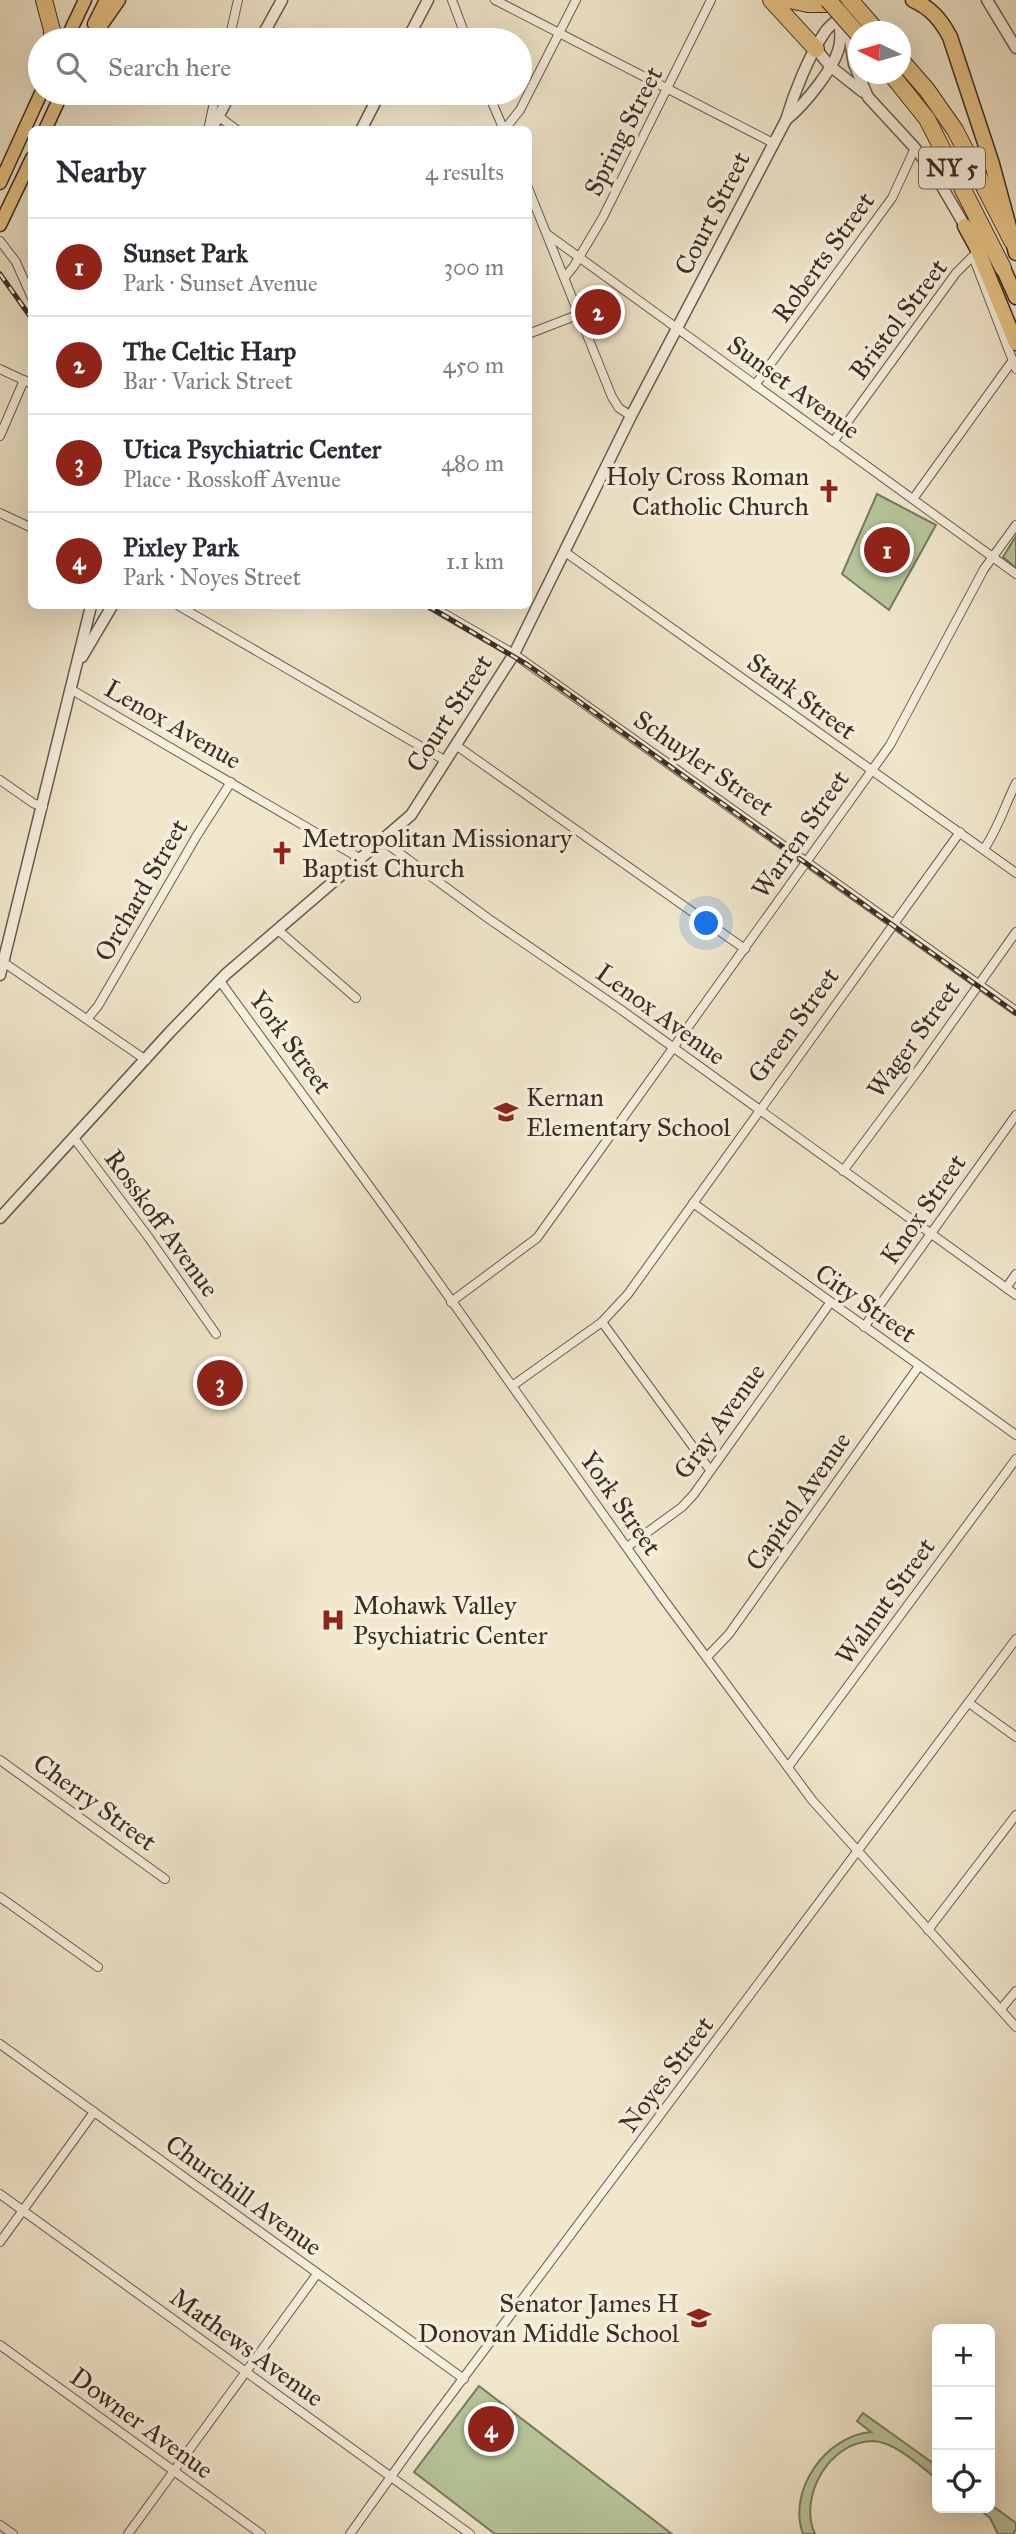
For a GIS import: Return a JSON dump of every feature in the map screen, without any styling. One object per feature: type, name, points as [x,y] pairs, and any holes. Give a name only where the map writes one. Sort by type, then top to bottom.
[{"type":"highway","points":[[44,0],[51,28]]},
{"type":"highway","points":[[771,0],[816,49]]},
{"type":"highway","points":[[789,0],[816,5],[850,1],[867,21]]},
{"type":"highway","points":[[828,0],[848,22]]},
{"type":"highway","points":[[913,0],[922,4],[942,22],[950,37],[992,164],[1014,247]]},
{"type":"highway","name":"NY 5","points":[[911,71],[955,131],[1014,247]]},
{"type":"highway","name":"NY 5","points":[[899,84],[927,119],[1016,297]]},
{"type":"highway","points":[[965,226],[977,248],[1016,343]]},
{"type":"main road","points":[[72,28],[85,0]]},
{"type":"main road","points":[[94,28],[106,0]]},
{"type":"main road","points":[[98,28],[119,0]]},
{"type":"main road","points":[[0,183],[36,105]]},
{"type":"main road","points":[[47,126],[56,105]]},
{"type":"main road","points":[[0,225],[28,166]]},
{"type":"street","points":[[232,28],[238,0]]},
{"type":"street","points":[[267,28],[282,0]]},
{"type":"street","points":[[413,28],[428,0]]},
{"type":"street","points":[[452,0],[462,28]]},
{"type":"street","points":[[495,0],[773,144]]},
{"type":"street","points":[[532,86],[576,0]]},
{"type":"street","name":"Spring Street","points":[[565,277],[580,257],[712,0]]},
{"type":"street","points":[[850,1],[847,29],[854,64],[868,97]]},
{"type":"street","name":"Court Street","points":[[0,1218],[220,981],[411,815],[514,654],[631,416],[786,120],[793,94],[825,31],[839,19],[850,1]]},
{"type":"street","points":[[990,1],[1016,48]]},
{"type":"street","name":"Court Street","points":[[786,120],[802,107],[830,66],[840,44],[839,19]]},
{"type":"street","points":[[816,49],[830,66],[868,97],[934,173],[965,226],[973,256],[1014,364],[913,499]]},
{"type":"street","points":[[210,126],[214,105]]},
{"type":"street","points":[[212,126],[224,105]]},
{"type":"street","points":[[363,126],[374,105]]},
{"type":"street","points":[[493,105],[502,126]]},
{"type":"street","points":[[507,126],[523,105]]},
{"type":"street","points":[[218,116],[232,126]]},
{"type":"street","name":"Roberts Street","points":[[755,385],[892,198],[915,148]]},
{"type":"street","points":[[532,198],[612,397],[620,408],[631,416]]},
{"type":"street","name":"Sunset Avenue","points":[[547,234],[1016,574]]},
{"type":"street","points":[[0,241],[16,262],[28,289]]},
{"type":"street","name":"Bristol Street","points":[[833,442],[956,273],[973,256]]},
{"type":"street","points":[[532,332],[580,314]]},
{"type":"street","points":[[0,369],[28,382],[0,436]]},
{"type":"street","points":[[0,513],[28,526]]},
{"type":"street","name":"Warren Street","points":[[451,1302],[537,1238],[897,733],[984,569],[1016,525]]},
{"type":"street","name":"Stark Street","points":[[565,552],[1016,873]]},
{"type":"street","points":[[0,975],[90,609]]},
{"type":"street","points":[[78,662],[111,609]]},
{"type":"street","points":[[183,609],[446,761]]},
{"type":"street","name":"Schuyler Street","points":[[436,609],[514,654],[1016,1011]]},
{"type":"street","name":"Lenox Avenue","points":[[72,690],[361,859]]},
{"type":"street","points":[[457,746],[745,949]]},
{"type":"street","points":[[0,780],[43,807]]},
{"type":"street","name":"Orchard Street","points":[[87,1019],[98,1006],[231,782]]},
{"type":"street","points":[[984,849],[994,835],[1016,783]]},
{"type":"street","name":"Green Street","points":[[512,1386],[602,1322],[628,1294],[892,923],[960,832]]},
{"type":"street","name":"Lenox Avenue","points":[[383,841],[1016,1295]]},
{"type":"street","points":[[278,930],[356,998]]},
{"type":"street","name":"Wager Street","points":[[843,1171],[1016,932]]},
{"type":"street","points":[[3,962],[146,1059]]},
{"type":"street","name":"York Street","points":[[220,981],[811,1800],[1016,2026]]},
{"type":"street","name":"Knox Street","points":[[864,1327],[1016,1115]]},
{"type":"street","name":"Rosskoff Avenue","points":[[74,1138],[216,1334]]},
{"type":"street","name":"City Street","points":[[693,1203],[1016,1435]]},
{"type":"street","points":[[1006,1287],[1016,1274]]},
{"type":"street","name":"Gray Avenue","points":[[627,1547],[682,1507],[830,1303]]},
{"type":"street","points":[[602,1322],[710,1470]]},
{"type":"street","name":"Capitol Avenue","points":[[707,1657],[729,1634],[919,1366]]},
{"type":"street","name":"Walnut Street","points":[[788,1766],[1016,1459]]},
{"type":"street","name":"Noyes Street","points":[[350,2534],[1016,1639]]},
{"type":"street","points":[[969,1703],[1016,1737]]},
{"type":"street","name":"Cherry Street","points":[[0,1760],[165,1879]]},
{"type":"street","points":[[928,1930],[1016,1815]]},
{"type":"street","points":[[0,1897],[99,1967]]},
{"type":"street","points":[[1001,2009],[1016,1991]]},
{"type":"street","name":"Churchill Avenue","points":[[0,2044],[464,2379]]},
{"type":"street","points":[[0,2242],[94,2112]]},
{"type":"street","name":"Mathews Avenue","points":[[0,2194],[470,2534]]},
{"type":"street","points":[[128,2534],[317,2274]]},
{"type":"street","name":"Downer Avenue","points":[[0,2345],[261,2534]]},
{"type":"street","points":[[0,2525],[13,2534]]},
{"type":"green space","points":[[877,494],[936,525],[889,610],[842,574]]},
{"type":"green space","points":[[1016,536],[1016,568],[1003,557]]},
{"type":"green space","points":[[479,2386],[672,2534],[495,2534],[414,2472]]},
{"type":"green space","points":[[863,2413],[932,2462],[932,2475],[889,2445],[872,2441],[857,2444],[831,2461],[821,2474],[811,2504],[815,2534],[803,2534],[799,2517],[806,2483],[825,2454],[839,2443],[871,2432],[857,2421]]},
{"type":"green space","points":[[995,2508],[1016,2523],[1016,2529],[1013,2534],[998,2534],[990,2518],[984,2513],[995,2513]]},
{"type":"railway","points":[[0,274],[28,313]]},
{"type":"railway","points":[[433,609],[528,665],[1016,1013]]},
{"type":"place","name":"The Celtic Harp","points":[[598,312]]},
{"type":"place","name":"Holy Cross Roman Catholic Church","points":[[829,491]]},
{"type":"place","name":"Sunset Park","points":[[887,550]]},
{"type":"place","name":"Metropolitan Missionary Baptist Church","points":[[282,853]]},
{"type":"place","name":"Kernan Elementary School","points":[[506,1112]]},
{"type":"place","name":"Utica Psychiatric Center","points":[[220,1383]]},
{"type":"place","name":"Mohawk Valley Psychiatric Center","points":[[333,1620]]},
{"type":"place","name":"Senator James H Donovan Middle School","points":[[699,2318]]},
{"type":"place","name":"Pixley Park","points":[[491,2429]]}]
